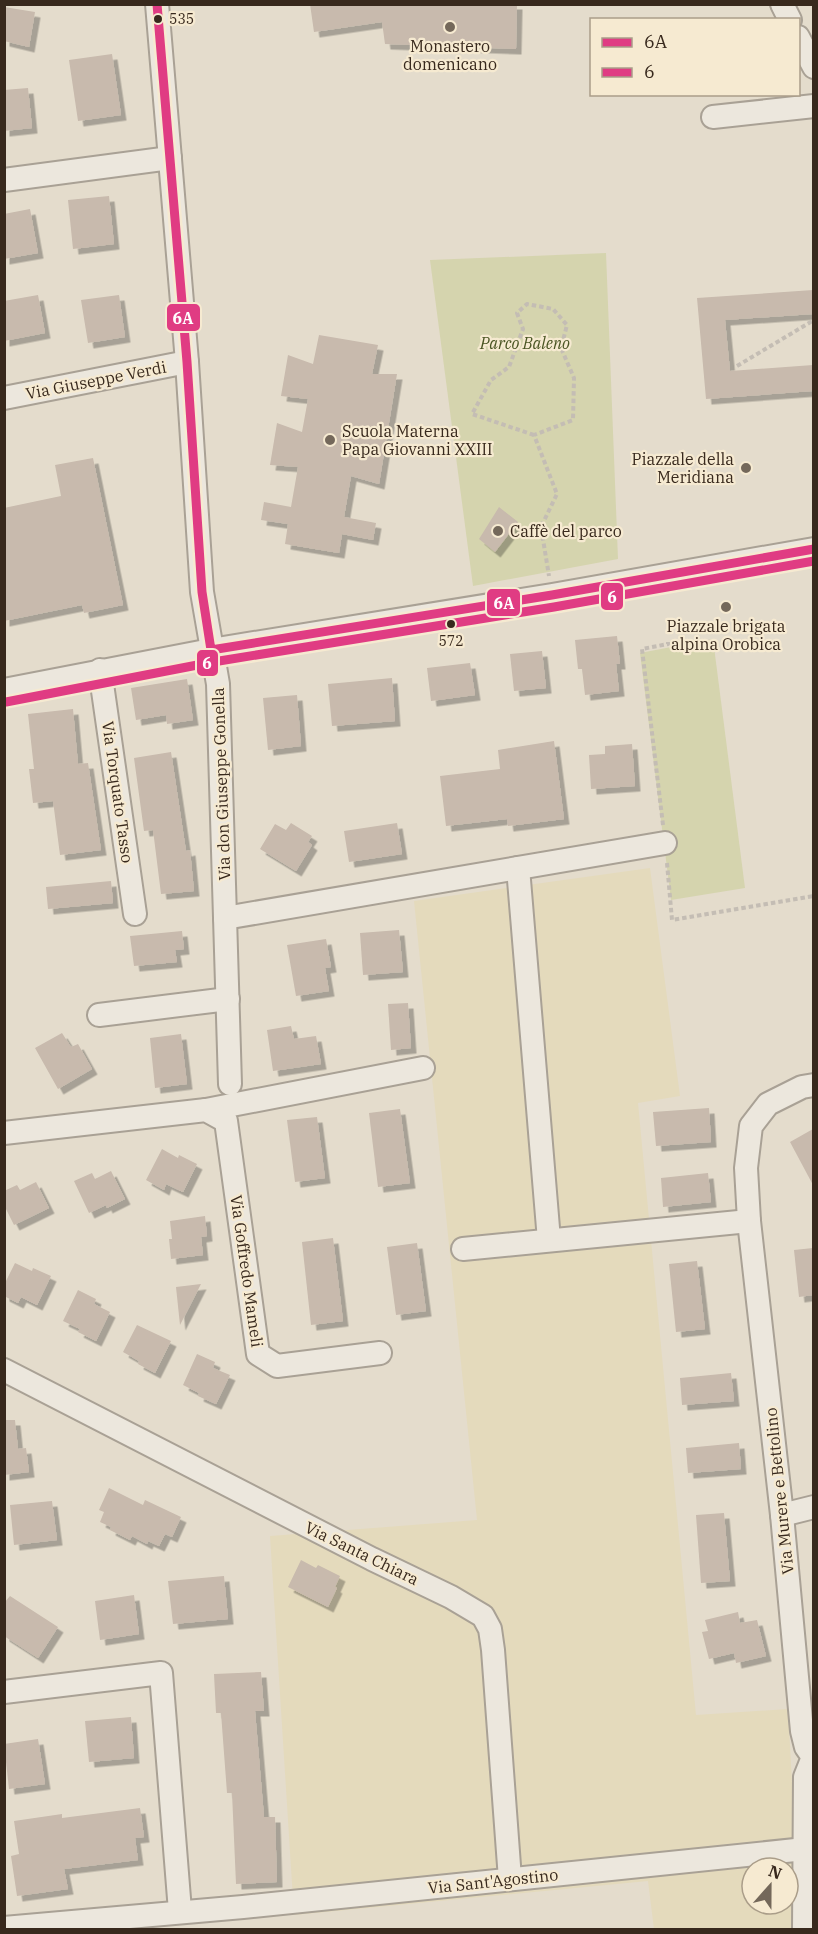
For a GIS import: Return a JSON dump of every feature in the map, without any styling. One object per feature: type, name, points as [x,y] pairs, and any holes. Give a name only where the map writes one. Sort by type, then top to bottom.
[{"type":"street","name":"Via don Giuseppe Gonella","points":[[157,4],[187,362],[202,592],[218,684],[230,1084]]},
{"type":"street","points":[[782,4],[789,18]]},
{"type":"street","points":[[800,41],[813,67]]},
{"type":"street","points":[[713,117],[813,106]]},
{"type":"street","points":[[4,180],[170,158]]},
{"type":"street","name":"Via Giuseppe Verdi","points":[[4,398],[187,362]]},
{"type":"street","points":[[4,690],[211,650],[552,595],[813,549]]},
{"type":"street","name":"Via Torquato Tasso","points":[[100,670],[135,914]]},
{"type":"street","points":[[225,918],[665,843]]},
{"type":"street","points":[[519,868],[549,1240]]},
{"type":"street","points":[[99,1015],[228,999]]},
{"type":"street","points":[[4,1133],[206,1110],[423,1068]]},
{"type":"street","name":"Via Murere e Bettolino","points":[[804,1929],[805,1778],[813,1757],[806,1747],[802,1731],[782,1515],[749,1221],[746,1168],[751,1126],[768,1104],[802,1087],[813,1085]]},
{"type":"street","name":"Via Goffredo Mameli","points":[[206,1110],[226,1121],[258,1354],[277,1366],[380,1353]]},
{"type":"street","points":[[464,1249],[749,1221]]},
{"type":"street","name":"Via Santa Chiara","points":[[4,1370],[372,1559],[451,1597],[483,1616],[490,1629],[493,1650],[510,1880]]},
{"type":"street","points":[[782,1515],[813,1507]]},
{"type":"street","points":[[4,1692],[162,1673],[180,1911]]},
{"type":"street","name":"Via Sant'Agostino","points":[[4,1928],[77,1925],[180,1911],[243,1907],[805,1850]]},
{"type":"path","points":[[534,435],[573,420],[574,378],[561,348],[567,325],[553,309],[527,304],[517,313],[524,329],[508,367],[491,380],[472,414],[534,435],[557,494],[541,527],[552,595]]},
{"type":"path","points":[[737,366],[813,320]]},
{"type":"path","points":[[668,642],[668,644],[642,649],[672,920],[813,896]]},
{"type":"shaded area","points":[[650,868],[680,1096],[638,1103],[696,1715],[788,1709],[796,1856],[740,1856],[740,1916],[799,1916],[800,1929],[654,1929],[648,1881],[294,1915],[270,1536],[477,1520],[414,901]]},
{"type":"green space","name":"Parco Baleno","points":[[606,253],[618,559],[473,586],[430,260]]},
{"type":"green space","points":[[713,639],[745,888],[671,900],[640,653]]},
{"type":"building","name":"Monastero domenicano","points":[[310,4],[517,4],[516,49],[385,44],[382,22],[314,32]]},
{"type":"building","points":[[4,7],[35,12],[29,47],[4,41]]},
{"type":"building","points":[[112,54],[121,115],[78,121],[69,60]]},
{"type":"building","points":[[28,88],[32,128],[4,131],[4,90]]},
{"type":"building","points":[[109,196],[114,244],[73,249],[68,200]]},
{"type":"building","points":[[30,209],[38,253],[4,259],[4,214]]},
{"type":"building","points":[[813,290],[813,314],[725,320],[730,371],[813,365],[813,391],[706,399],[697,298]]},
{"type":"building","points":[[38,295],[45,333],[4,341],[4,301]]},
{"type":"building","points":[[119,295],[125,337],[88,343],[81,300]]},
{"type":"building","points":[[319,335],[378,345],[372,374],[397,374],[379,484],[351,476],[344,517],[376,523],[373,540],[342,534],[339,553],[285,544],[288,524],[261,520],[264,502],[291,507],[298,467],[270,465],[277,423],[302,432],[308,399],[281,396],[288,355],[313,364]]},
{"type":"building","points":[[93,458],[123,605],[84,613],[82,605],[4,621],[4,508],[61,496],[55,465]]},
{"type":"building","name":"Caffè del parco","points":[[499,507],[518,522],[495,552],[479,539]]},
{"type":"building","points":[[617,636],[620,664],[616,664],[619,691],[585,695],[582,669],[578,669],[575,640]]},
{"type":"building","points":[[542,651],[546,688],[514,691],[510,654]]},
{"type":"building","points":[[470,663],[475,695],[431,701],[427,668]]},
{"type":"building","points":[[392,678],[395,721],[332,726],[328,684]]},
{"type":"building","points":[[187,679],[193,720],[167,724],[166,715],[136,720],[131,688]]},
{"type":"building","points":[[297,695],[301,746],[268,750],[263,698]]},
{"type":"building","points":[[73,709],[78,764],[88,763],[101,850],[60,855],[53,801],[33,803],[29,769],[34,769],[28,714]]},
{"type":"building","points":[[554,741],[564,819],[508,826],[507,819],[446,826],[440,776],[500,769],[498,750]]},
{"type":"building","points":[[632,744],[635,786],[591,789],[589,755],[605,754],[605,746]]},
{"type":"building","points":[[171,752],[186,851],[190,850],[194,891],[161,894],[153,830],[144,831],[134,758]]},
{"type":"building","points":[[291,823],[312,836],[308,842],[312,845],[296,871],[260,849],[275,824],[286,830]]},
{"type":"building","points":[[397,823],[402,854],[349,862],[344,831]]},
{"type":"building","points":[[111,881],[113,903],[48,909],[46,887]]},
{"type":"building","points":[[399,930],[403,972],[363,975],[360,933]]},
{"type":"building","points":[[182,931],[184,949],[175,950],[177,962],[134,966],[130,936]]},
{"type":"building","points":[[326,939],[331,967],[325,968],[329,991],[296,996],[287,945]]},
{"type":"building","points":[[408,1003],[411,1048],[391,1050],[388,1004]]},
{"type":"building","points":[[291,1026],[294,1039],[316,1036],[321,1064],[273,1071],[267,1030]]},
{"type":"building","points":[[62,1033],[71,1047],[78,1044],[92,1069],[58,1089],[35,1048]]},
{"type":"building","points":[[181,1034],[187,1084],[155,1088],[150,1038]]},
{"type":"building","points":[[709,1108],[711,1142],[656,1146],[653,1112]]},
{"type":"building","points":[[400,1109],[410,1183],[378,1187],[369,1113]]},
{"type":"building","points":[[317,1117],[325,1178],[295,1182],[287,1120]]},
{"type":"building","points":[[813,1129],[813,1185],[790,1142]]},
{"type":"building","points":[[162,1149],[178,1158],[179,1155],[197,1164],[183,1192],[166,1184],[164,1190],[146,1180]]},
{"type":"building","points":[[111,1171],[125,1199],[107,1208],[106,1205],[89,1213],[74,1181],[92,1173],[95,1179]]},
{"type":"building","points":[[708,1173],[711,1202],[663,1207],[661,1178]]},
{"type":"building","points":[[36,1182],[49,1208],[14,1225],[4,1205],[4,1191],[17,1185],[20,1190]]},
{"type":"building","points":[[205,1216],[207,1236],[201,1237],[203,1255],[171,1259],[170,1221]]},
{"type":"building","points":[[333,1238],[343,1321],[311,1325],[302,1242]]},
{"type":"building","points":[[417,1243],[426,1311],[396,1315],[387,1247]]},
{"type":"building","points":[[813,1248],[813,1295],[799,1297],[794,1250]]},
{"type":"building","points":[[697,1261],[705,1329],[676,1332],[669,1264]]},
{"type":"building","points":[[15,1263],[51,1276],[37,1305],[21,1297],[18,1303],[4,1296],[4,1285]]},
{"type":"building","points":[[201,1284],[180,1325],[176,1287]]},
{"type":"building","points":[[78,1290],[96,1299],[94,1304],[110,1312],[96,1341],[78,1332],[80,1329],[63,1321]]},
{"type":"building","points":[[137,1325],[171,1341],[155,1373],[138,1364],[139,1361],[123,1352]]},
{"type":"building","points":[[197,1354],[215,1362],[213,1368],[230,1375],[216,1404],[198,1396],[199,1393],[183,1385]]},
{"type":"building","points":[[731,1373],[734,1401],[682,1405],[680,1378]]},
{"type":"building","points":[[4,1420],[15,1420],[18,1449],[26,1448],[29,1472],[4,1475]]},
{"type":"building","points":[[739,1443],[741,1469],[688,1473],[686,1448]]},
{"type":"building","points":[[109,1488],[143,1505],[145,1500],[181,1517],[172,1537],[165,1534],[159,1546],[148,1541],[147,1544],[132,1536],[130,1540],[110,1530],[111,1527],[100,1522],[104,1512],[99,1510]]},
{"type":"building","points":[[52,1501],[57,1540],[14,1545],[10,1505]]},
{"type":"building","points":[[724,1513],[730,1581],[701,1583],[696,1515]]},
{"type":"building","points":[[301,1560],[316,1568],[318,1565],[340,1576],[328,1607],[288,1587]]},
{"type":"building","points":[[224,1576],[228,1619],[173,1624],[168,1581]]},
{"type":"building","points":[[134,1595],[139,1634],[100,1640],[95,1601]]},
{"type":"building","points":[[10,1596],[58,1627],[38,1658],[4,1636],[4,1603]]},
{"type":"building","points":[[738,1612],[740,1623],[757,1620],[766,1656],[736,1663],[734,1653],[709,1659],[702,1632],[708,1631],[705,1620]]},
{"type":"building","points":[[261,1672],[264,1711],[255,1711],[264,1817],[275,1817],[277,1882],[236,1884],[232,1793],[227,1793],[221,1713],[216,1713],[214,1674]]},
{"type":"building","points":[[131,1717],[134,1758],[89,1762],[85,1721]]},
{"type":"building","points":[[38,1739],[45,1784],[9,1789],[4,1744]]},
{"type":"building","points":[[140,1808],[144,1837],[135,1838],[138,1860],[64,1869],[68,1889],[17,1896],[11,1856],[19,1854],[14,1821],[62,1814],[62,1818]]},
{"type":"transit line","name":"6A","points":[[157,4],[187,362],[202,592],[211,650],[552,595],[814,549]]},
{"type":"transit line","name":"6","points":[[6,702],[213,662],[554,607],[814,561]]},
{"type":"place","name":"535","points":[[158,19]]},
{"type":"place","name":"Monastero domenicano","points":[[450,27]]},
{"type":"place","name":"Scuola Materna Papa Giovanni XXIII","points":[[330,440]]},
{"type":"place","name":"Piazzale della Meridiana","points":[[746,468]]},
{"type":"place","name":"Caffè del parco","points":[[498,531]]},
{"type":"place","name":"Piazzale brigata alpina Orobica","points":[[726,607]]},
{"type":"place","name":"572","points":[[451,624]]}]
